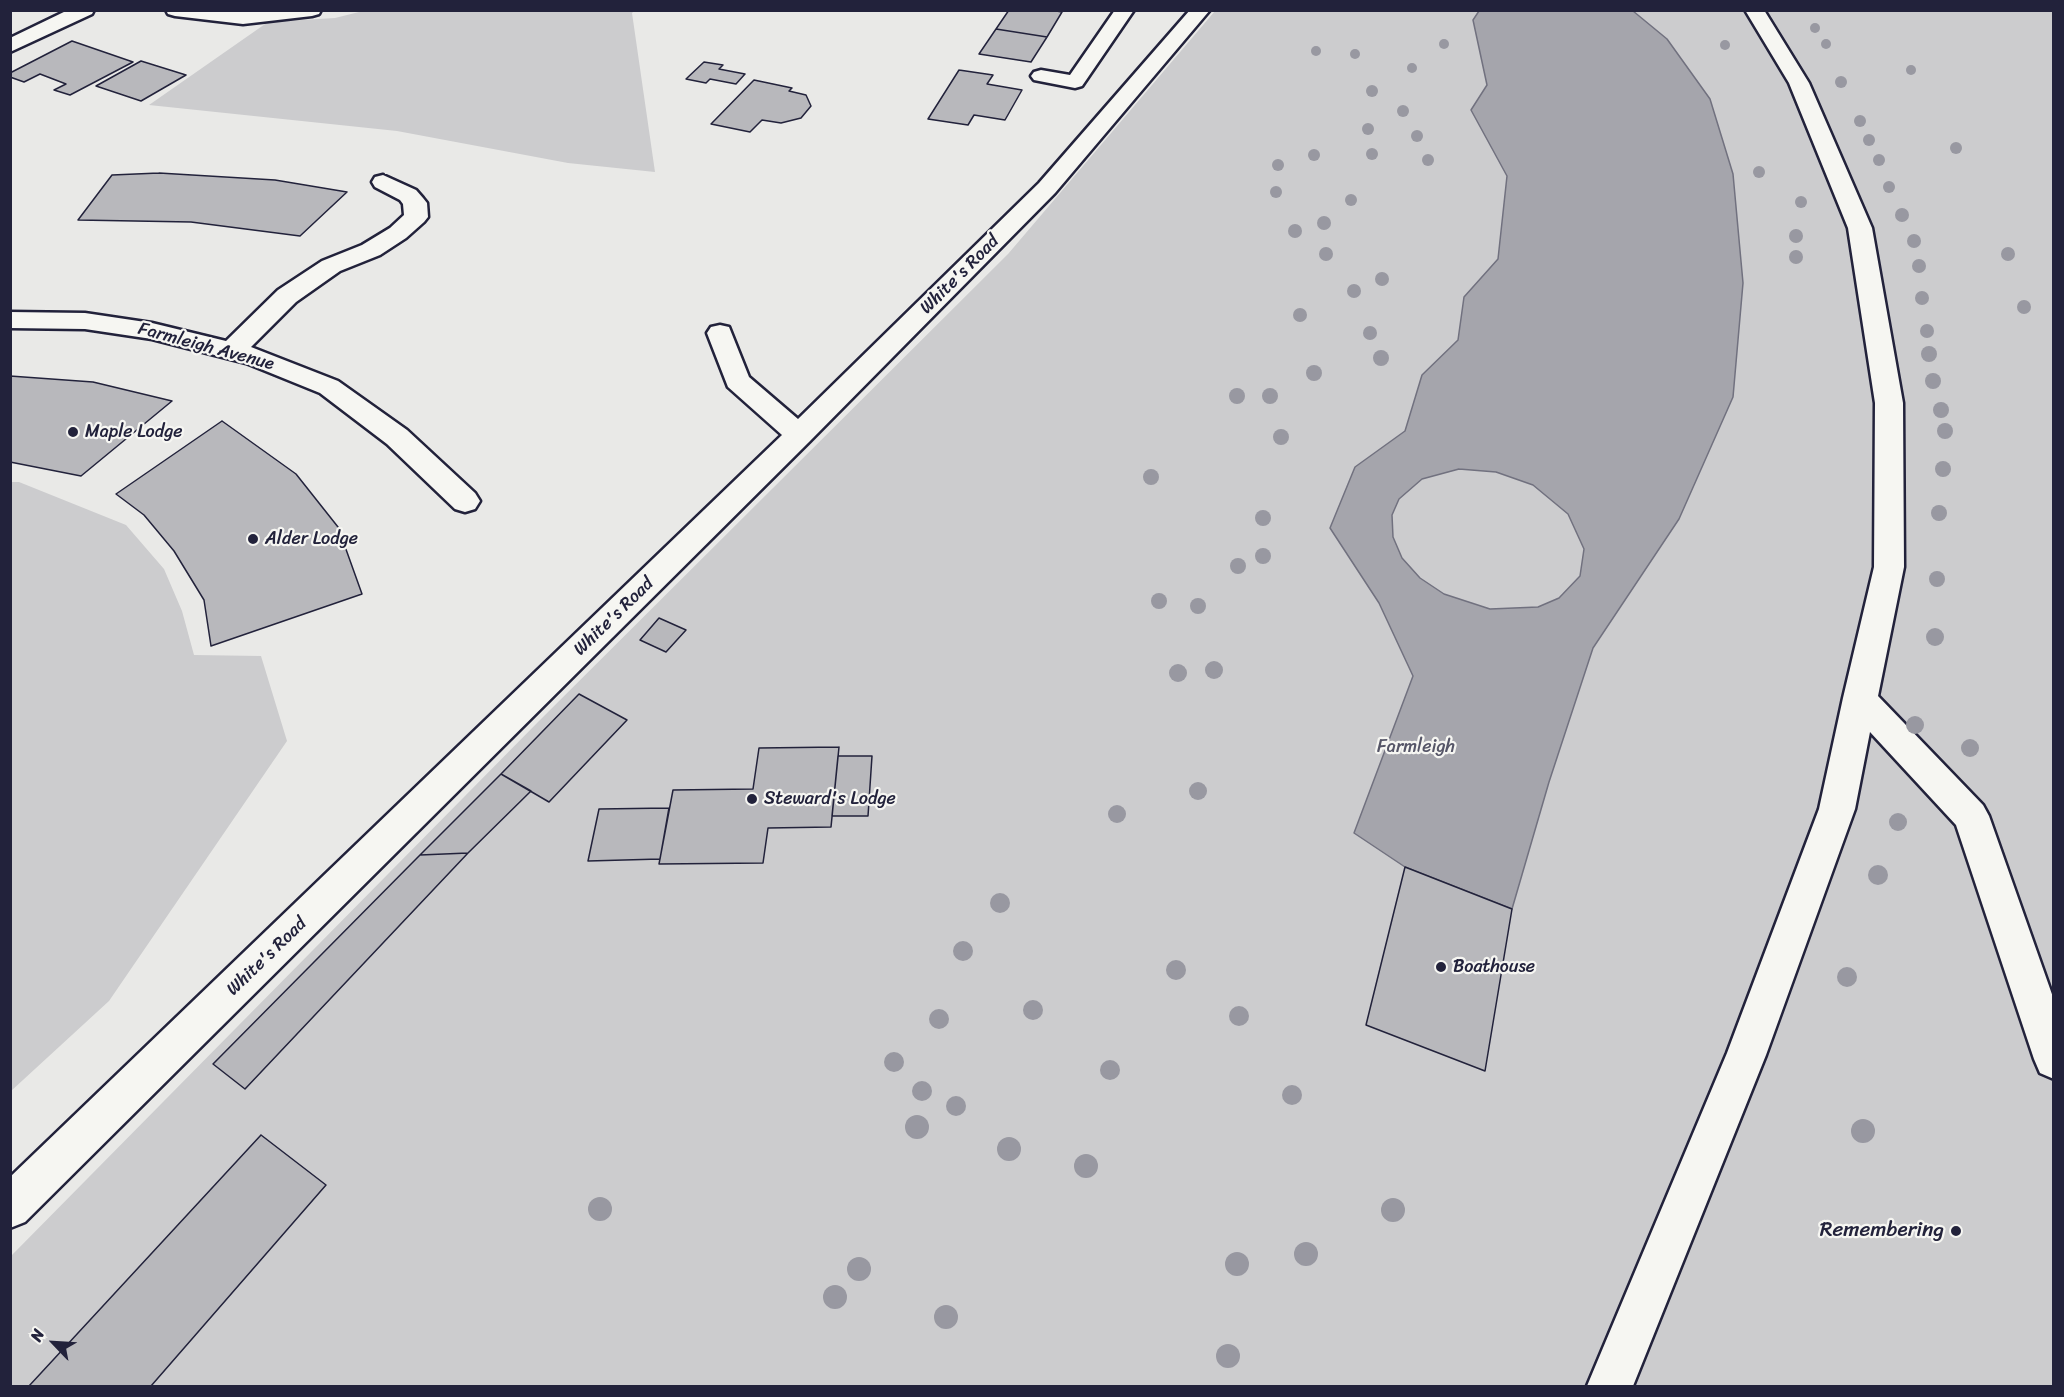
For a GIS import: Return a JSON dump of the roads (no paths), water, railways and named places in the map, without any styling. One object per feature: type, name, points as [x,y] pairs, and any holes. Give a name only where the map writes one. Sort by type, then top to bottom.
[{"type":"street","points":[[10,46],[85,10]]},
{"type":"street","points":[[175,10],[243,18],[312,10]]},
{"type":"street","points":[[1041,76],[1075,82],[1125,10]]},
{"type":"street","name":"White's Road","points":[[10,1207],[799,435],[1047,189],[1201,10]]},
{"type":"street","points":[[1610,1386],[1746,1055],[1837,809],[1859,698],[1889,567],[1889,403],[1860,228],[1799,83],[1754,10]]},
{"type":"street","points":[[232,350],[287,296],[331,266],[371,250],[416,218],[415,204],[408,195],[383,182]]},
{"type":"street","name":"Farmleigh Avenue","points":[[10,320],[85,321],[152,331],[254,356],[329,387],[398,437],[465,501]]},
{"type":"street","points":[[720,333],[736,381],[799,435]]},
{"type":"street","points":[[1859,698],[1971,816],[2054,1059]]},
{"type":"place","name":"Maple Lodge","points":[[73,432]]},
{"type":"place","name":"Alder Lodge","points":[[253,539]]},
{"type":"place","name":"Steward's Lodge","points":[[752,799]]},
{"type":"place","name":"Boathouse","points":[[1441,967]]},
{"type":"place","name":"Remembering","points":[[1956,1231]]},
{"type":"park label","name":"Farmleigh","points":[[1416,747]]}]
